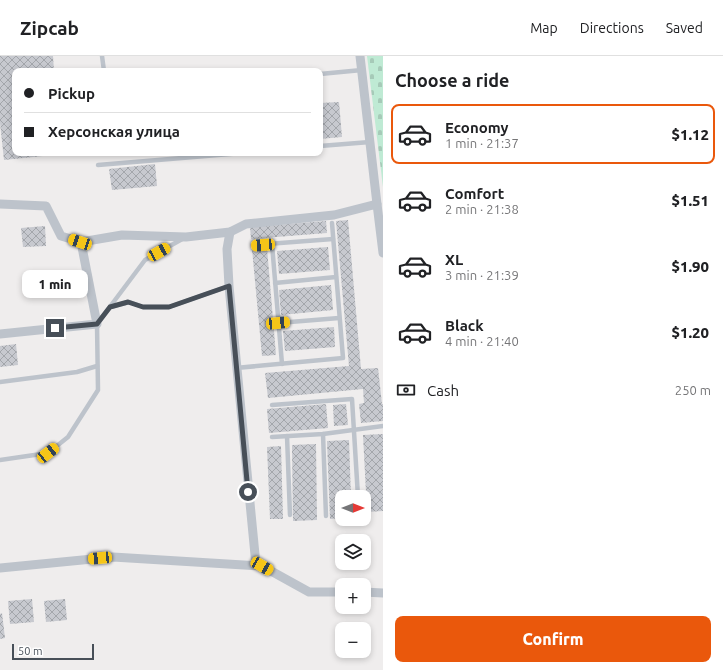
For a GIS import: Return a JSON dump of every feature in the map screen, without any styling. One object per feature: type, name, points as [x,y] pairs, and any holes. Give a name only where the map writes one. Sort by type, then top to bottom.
[{"type":"street","points":[[360,56],[383,253]]},
{"type":"street","points":[[0,204],[46,206],[61,236],[80,242],[122,235],[186,237],[230,232],[246,224],[334,215],[377,204]]},
{"type":"street","points":[[230,232],[227,249],[229,286],[256,565]]},
{"type":"street","points":[[0,334],[97,324],[80,242]]},
{"type":"street","points":[[0,568],[113,557],[256,565],[262,566],[309,592],[335,592]]},
{"type":"street","points":[[371,592],[383,593]]},
{"type":"lane","points":[[102,56],[104,68]]},
{"type":"lane","points":[[323,74],[362,70]]},
{"type":"lane","points":[[323,146],[370,142]]},
{"type":"lane","points":[[98,165],[206,156]]},
{"type":"lane","points":[[236,368],[342,358],[332,223]]},
{"type":"lane","points":[[0,460],[48,453],[68,437],[98,390],[97,324],[145,260],[186,237]]},
{"type":"lane","points":[[253,245],[333,239]]},
{"type":"lane","points":[[272,244],[282,364]]},
{"type":"lane","points":[[275,283],[336,277]]},
{"type":"lane","points":[[110,307],[128,302],[143,307],[169,307],[229,286]]},
{"type":"lane","points":[[278,323],[339,318]]},
{"type":"lane","points":[[0,382],[76,372],[97,366]]},
{"type":"lane","points":[[272,405],[352,399],[358,490]]},
{"type":"lane","points":[[272,437],[323,434],[383,426]]},
{"type":"lane","points":[[323,434],[326,516]]},
{"type":"lane","points":[[287,436],[290,516]]},
{"type":"green space","points":[[367,56],[383,56],[383,187]]},
{"type":"building","points":[[0,56],[53,56],[54,68],[12,68],[12,156],[43,156],[4,160],[0,123]]},
{"type":"building","points":[[339,102],[342,137],[323,139],[323,103]]},
{"type":"building","points":[[155,164],[157,186],[112,190],[109,169]]},
{"type":"building","points":[[348,220],[361,369],[378,368],[383,404],[383,421],[361,423],[359,404],[364,403],[363,389],[268,398],[265,373],[349,366],[336,221]]},
{"type":"building","points":[[326,221],[327,233],[251,239],[250,227]]},
{"type":"building","points":[[45,226],[46,246],[23,247],[21,228]]},
{"type":"building","points":[[328,247],[330,270],[279,274],[277,251]]},
{"type":"building","points":[[267,248],[276,355],[262,356],[252,249]]},
{"type":"building","points":[[331,285],[333,310],[281,315],[279,290]]},
{"type":"building","points":[[334,327],[335,347],[285,351],[283,331]]},
{"type":"building","points":[[16,344],[18,365],[0,367],[0,346]]},
{"type":"building","points":[[326,404],[328,428],[269,433],[267,409]]},
{"type":"building","points":[[346,404],[348,425],[334,426],[333,405]]},
{"type":"building","points":[[383,434],[383,511],[371,512],[371,490],[366,490],[363,435]]},
{"type":"building","points":[[349,440],[351,490],[335,490],[335,519],[330,519],[327,441]]},
{"type":"building","points":[[316,444],[317,520],[293,521],[292,445]]},
{"type":"building","points":[[281,446],[283,519],[270,519],[267,447]]},
{"type":"building","points":[[32,599],[34,622],[10,624],[8,601]]},
{"type":"building","points":[[65,599],[67,620],[46,622],[44,601]]},
{"type":"building","points":[[2,613],[5,638],[0,639],[0,614]]},
{"type":"route","points":[[55,328],[97,324],[110,307],[119,304],[128,302],[143,307],[169,307],[229,286],[248,492]]}]
